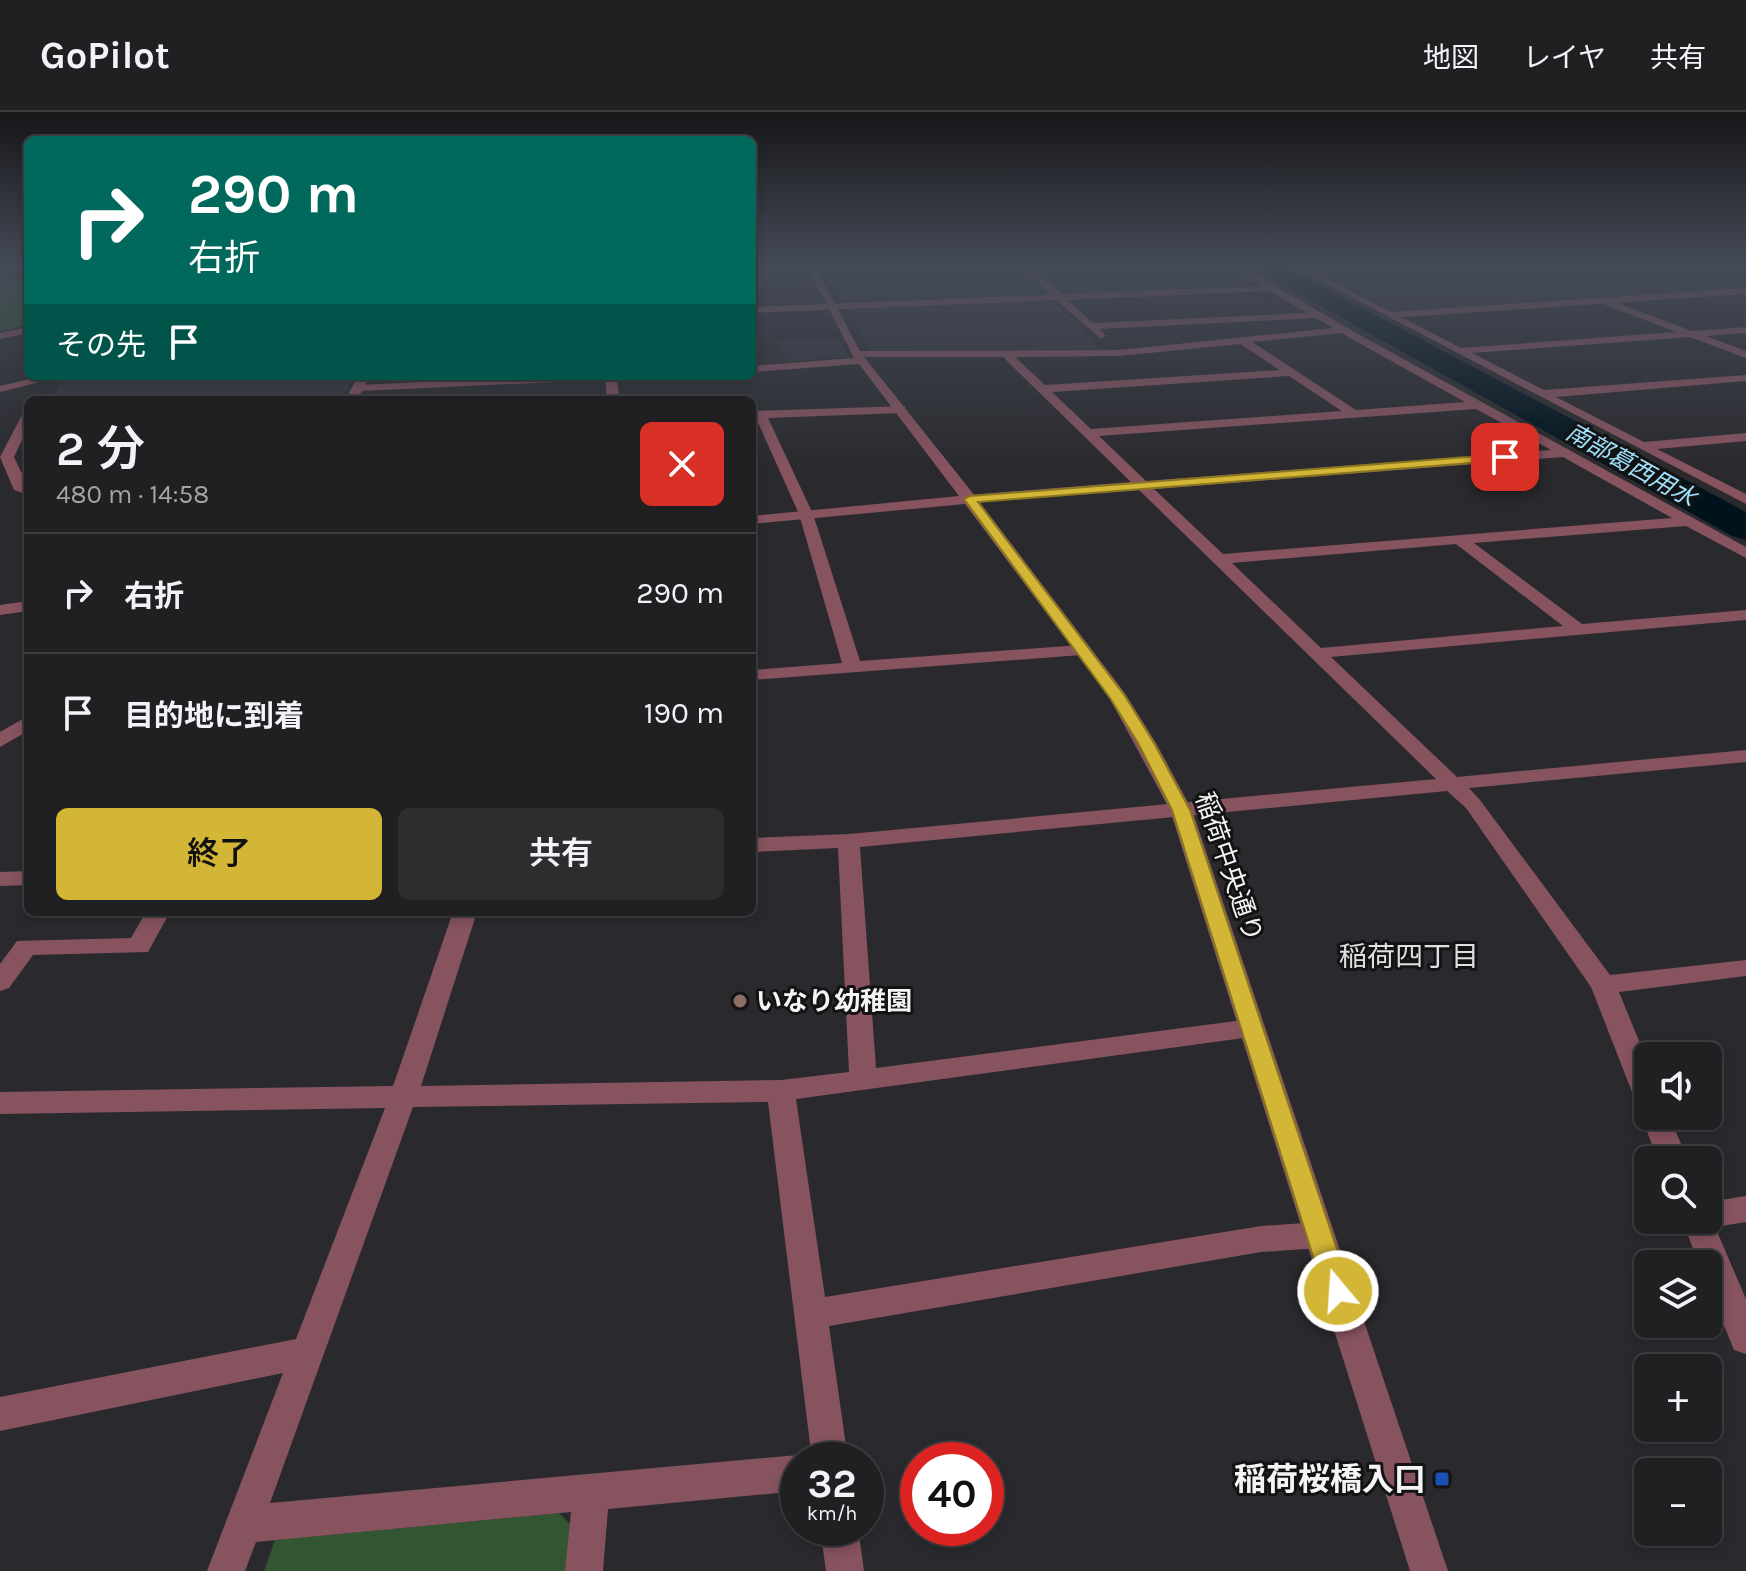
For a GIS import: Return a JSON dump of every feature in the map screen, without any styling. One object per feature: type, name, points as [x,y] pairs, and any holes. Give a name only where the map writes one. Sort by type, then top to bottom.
[{"type":"street","name":"稲荷中央通り","points":[[845,332],[858,357],[970,499],[1117,696],[1181,810],[1429,1571]]},
{"type":"street","points":[[1097,332],[1119,353]]},
{"type":"street","points":[[756,369],[858,357],[1119,353],[1325,332]]},
{"type":"street","points":[[1348,332],[1746,553]]},
{"type":"street","points":[[1424,332],[1746,500]]},
{"type":"street","points":[[1687,332],[1746,355]]},
{"type":"street","points":[[1460,351],[1718,332]]},
{"type":"street","points":[[1243,341],[1354,414]]},
{"type":"street","points":[[1006,354],[1320,653],[1473,804],[1603,985],[1634,1062]]},
{"type":"street","points":[[1043,389],[1290,373]]},
{"type":"street","points":[[1543,394],[1746,378]]},
{"type":"street","points":[[354,394],[554,380]]},
{"type":"street","points":[[0,389],[44,382]]},
{"type":"street","points":[[1090,433],[1478,405]]},
{"type":"street","points":[[853,668],[806,514],[757,415],[901,409]]},
{"type":"street","points":[[24,421],[4,453],[24,486]]},
{"type":"street","points":[[1641,446],[1746,437]]},
{"type":"street","points":[[756,520],[970,499],[1565,453]]},
{"type":"street","points":[[1221,559],[1687,521]]},
{"type":"street","points":[[1459,539],[1579,630]]},
{"type":"street","points":[[0,610],[24,607]]},
{"type":"street","points":[[1320,653],[1746,615]]},
{"type":"street","points":[[756,675],[1081,650]]},
{"type":"street","points":[[0,741],[24,725]]},
{"type":"street","points":[[756,845],[849,841],[1746,756]]},
{"type":"street","points":[[849,841],[863,1080]]},
{"type":"street","points":[[0,879],[24,878]]},
{"type":"street","points":[[0,982],[26,947],[139,946],[156,916]]},
{"type":"street","points":[[226,1571],[404,1095],[464,916]]},
{"type":"street","points":[[1603,985],[1746,968]]},
{"type":"street","points":[[0,1103],[781,1091],[1251,1028]]},
{"type":"street","points":[[781,1091],[828,1442]]},
{"type":"street","points":[[1722,1213],[1746,1209]]},
{"type":"street","points":[[1703,1234],[1746,1339]]},
{"type":"street","points":[[813,1314],[1261,1239],[1319,1235]]},
{"type":"street","points":[[0,1414],[308,1352]]},
{"type":"street","points":[[244,1524],[780,1475]]},
{"type":"street","points":[[584,1571],[591,1493]]},
{"type":"street","points":[[842,1546],[845,1571]]},
{"type":"shaded area","points":[[859,332],[1084,332],[1101,349],[870,351]]},
{"type":"shaded area","points":[[839,338],[849,357],[786,362],[777,340]]},
{"type":"shaded area","points":[[61,380],[353,380],[343,396],[53,396]]},
{"type":"green space","points":[[559,1513],[570,1524],[566,1571],[264,1571],[275,1540]]},
{"type":"waterway","name":"南部葛西用水","points":[[1388,332],[1746,528]]},
{"type":"place","name":"いなり幼稚園","points":[[740,1001]]},
{"type":"place","name":"稲荷桜橋入口","points":[[1442,1479]]},
{"type":"district","name":"稲荷四丁目","points":[[1409,956]]},
{"type":"route","points":[[1338,1291],[1181,810],[1117,696],[970,499],[1505,457]]}]
